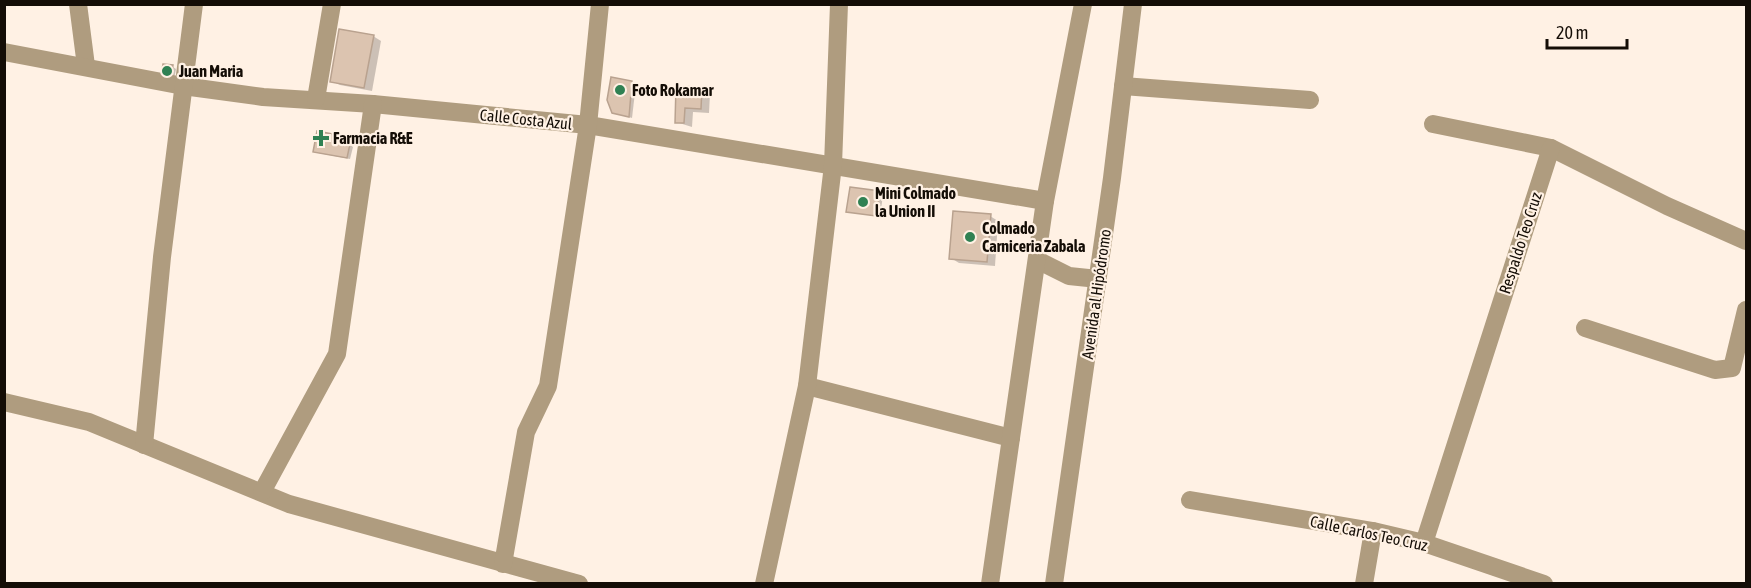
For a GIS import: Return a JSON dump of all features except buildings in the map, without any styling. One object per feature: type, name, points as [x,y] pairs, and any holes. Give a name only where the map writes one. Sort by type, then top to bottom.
[{"type":"street","points":[[78,4],[86,66]]},
{"type":"street","points":[[144,445],[162,257],[194,4]]},
{"type":"street","points":[[316,99],[332,4]]},
{"type":"street","points":[[503,564],[526,432],[548,386],[588,125],[600,4]]},
{"type":"street","points":[[764,584],[807,386],[833,165],[839,4]]},
{"type":"street","points":[[990,584],[1045,201],[1083,4]]},
{"type":"street","name":"Avenida al Hipódromo","points":[[1054,584],[1098,279],[1133,4]]},
{"type":"street","name":"Calle Costa Azul","points":[[4,52],[183,86],[262,97],[316,99],[588,125],[1045,201]]},
{"type":"street","points":[[1123,86],[1310,100]]},
{"type":"street","points":[[262,492],[337,354],[373,104]]},
{"type":"street","points":[[1433,124],[1551,148],[1667,206],[1746,241]]},
{"type":"street","name":"Respaldo Teo Cruz","points":[[1424,543],[1551,148]]},
{"type":"street","points":[[1037,260],[1069,276],[1098,279]]},
{"type":"street","points":[[1585,328],[1715,370],[1732,368],[1746,310]]},
{"type":"street","points":[[807,386],[1011,438]]},
{"type":"street","points":[[4,402],[89,422],[290,504],[579,584]]},
{"type":"street","name":"Calle Carlos Teo Cruz","points":[[1190,500],[1373,531],[1424,543],[1545,584]]},
{"type":"street","points":[[1364,584],[1373,531]]},
{"type":"place","name":"Juan Maria","points":[[167,71]]},
{"type":"place","name":"Foto Rokamar","points":[[620,90]]},
{"type":"place","name":"Farmacia R&E","points":[[321,138]]},
{"type":"place","name":"Mini Colmado la Union II","points":[[863,202]]},
{"type":"place","name":"Colmado Carniceria Zabala","points":[[970,237]]}]
